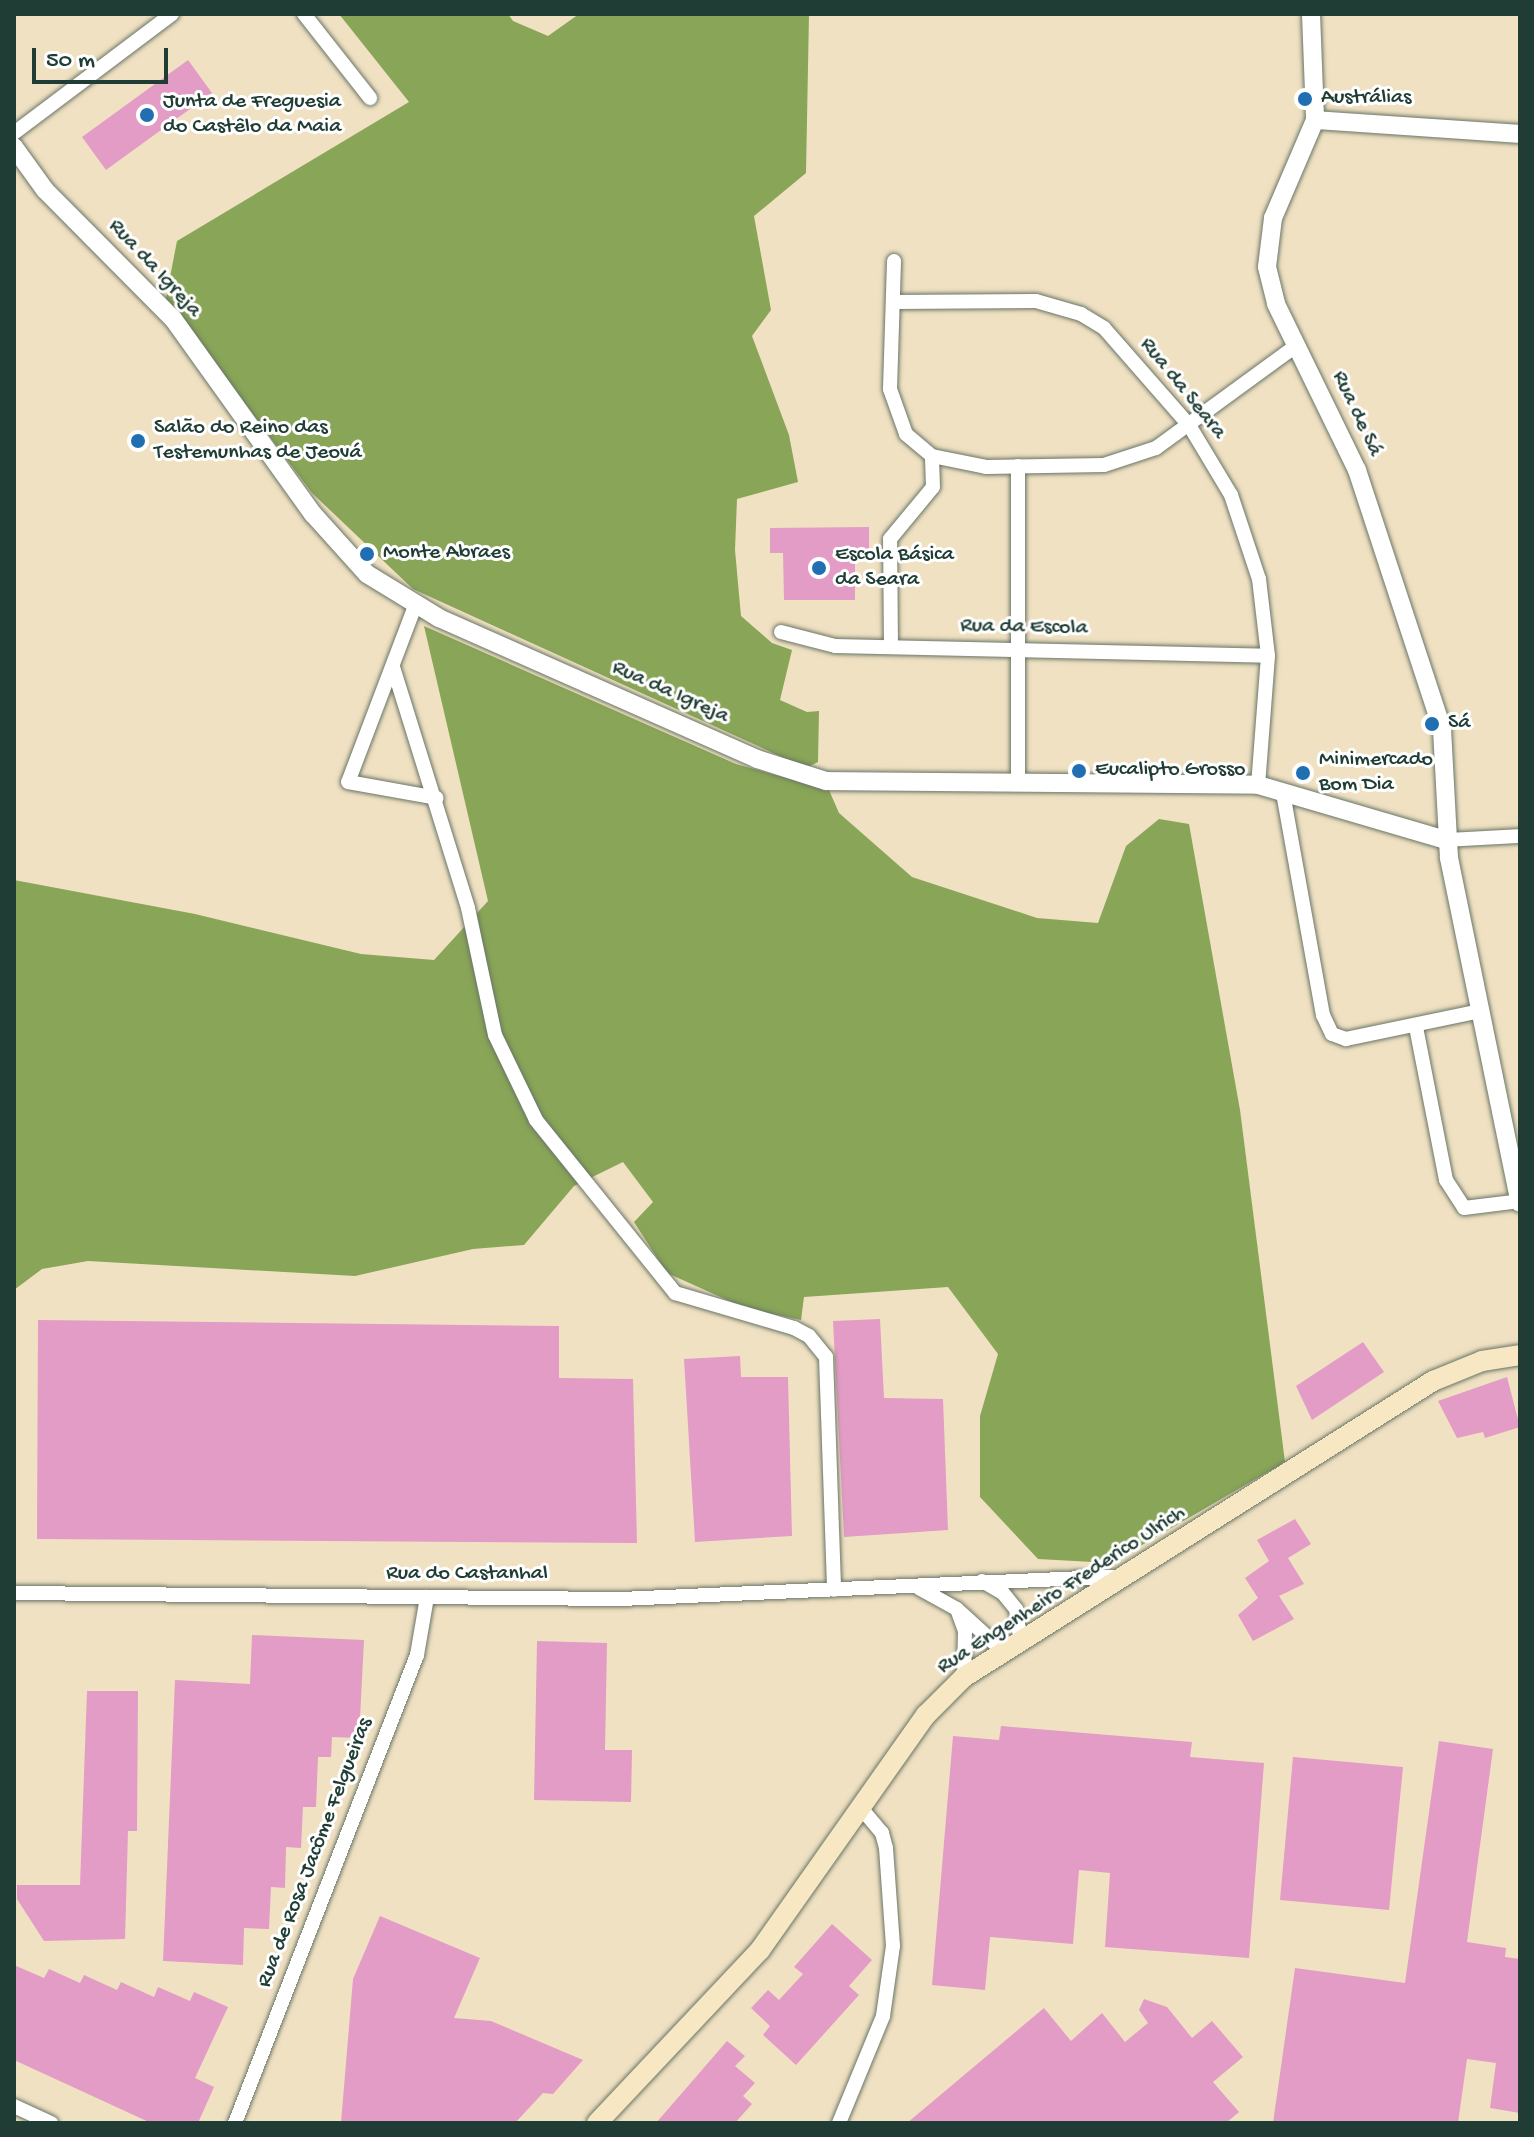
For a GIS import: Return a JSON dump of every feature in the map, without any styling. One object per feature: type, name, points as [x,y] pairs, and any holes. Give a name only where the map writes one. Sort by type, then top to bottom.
[{"type":"main road","name":"Rua Engenheiro Frederico Ulrich","points":[[597,2123],[760,1950],[926,1715],[964,1677],[1433,1381],[1482,1361],[1520,1355]]},
{"type":"street","points":[[14,133],[172,14]]},
{"type":"street","points":[[304,14],[370,98]]},
{"type":"street","name":"Rua de Sá","points":[[1311,14],[1315,120],[1273,218],[1267,267],[1276,304],[1357,470],[1442,729],[1446,840],[1520,1202]]},
{"type":"street","points":[[1315,120],[1520,134]]},
{"type":"street","name":"Rua da Igreja","points":[[14,147],[45,190],[174,320],[313,514],[367,574],[415,606],[757,759],[826,781],[1258,785],[1446,840],[1520,836]]},
{"type":"street","points":[[894,261],[890,389],[906,434],[932,456],[986,467],[1104,465],[1156,448],[1296,346]]},
{"type":"street","name":"Rua da Seara","points":[[893,302],[1036,301],[1081,314],[1104,328],[1189,425],[1231,495],[1259,579],[1268,656],[1258,785]]},
{"type":"street","points":[[891,647],[890,539],[933,487],[932,456]]},
{"type":"street","points":[[1018,466],[1015,649],[1018,782]]},
{"type":"street","points":[[415,606],[348,782],[437,798]]},
{"type":"street","name":"Rua da Escola","points":[[781,632],[835,646],[1268,656]]},
{"type":"street","points":[[393,667],[437,798],[495,1035],[536,1120],[675,1293],[794,1328],[809,1336],[826,1357],[834,1590]]},
{"type":"street","points":[[1283,793],[1323,1015],[1332,1034],[1346,1039],[1416,1027],[1480,1011]]},
{"type":"street","points":[[1416,1027],[1446,1180],[1464,1208],[1520,1202]]},
{"type":"street","name":"Rua do Castanhal","points":[[14,1593],[621,1599],[1126,1575]]},
{"type":"street","points":[[980,1580],[1003,1593],[1016,1609],[1013,1648]]},
{"type":"street","name":"Rua do Castanhal","points":[[918,1587],[945,1597],[1013,1648]]},
{"type":"street","name":"Rua de Rosa Jacôme Felgueiras","points":[[235,2123],[417,1655],[426,1628],[427,1597]]},
{"type":"street","points":[[957,1609],[965,1631],[964,1677]]},
{"type":"street","points":[[839,2123],[871,2058],[883,2016],[893,1946],[886,1848],[882,1833],[862,1809]]},
{"type":"street","points":[[14,2106],[51,2123]]},
{"type":"green space","points":[[339,14],[508,14],[513,21],[548,36],[579,14],[809,14],[806,173],[754,216],[771,310],[752,336],[789,435],[798,482],[737,499],[735,550],[741,616],[772,643],[792,650],[780,700],[807,712],[819,711],[818,762],[806,768],[413,589],[312,493],[166,298],[177,241],[409,102]]},
{"type":"green space","points":[[424,626],[736,764],[829,790],[839,813],[912,877],[1037,918],[1098,923],[1126,846],[1159,819],[1189,824],[1240,1110],[1285,1462],[1111,1563],[1038,1559],[980,1497],[980,1416],[998,1354],[948,1287],[804,1297],[801,1320],[745,1308],[667,1273],[634,1222],[653,1202],[623,1162],[574,1186],[524,1245],[473,1249],[355,1276],[88,1261],[42,1269],[14,1290],[14,880],[195,914],[361,954],[434,960],[488,901]]},
{"type":"building","name":"Junta de Freguesia do Castêlo da Maia","points":[[188,60],[212,93],[106,170],[82,137]]},
{"type":"building","points":[[869,527],[869,553],[855,553],[855,600],[784,600],[783,553],[770,553],[770,528]]},
{"type":"building","points":[[880,1319],[884,1398],[943,1399],[948,1530],[844,1537],[833,1321]]},
{"type":"building","points":[[38,1320],[559,1326],[559,1378],[633,1379],[637,1543],[37,1539]]},
{"type":"building","points":[[1363,1342],[1384,1372],[1312,1420],[1296,1386]]},
{"type":"building","points":[[740,1356],[741,1377],[788,1377],[792,1536],[695,1542],[684,1359]]},
{"type":"building","points":[[1507,1377],[1520,1427],[1485,1438],[1483,1432],[1457,1438],[1438,1401]]},
{"type":"building","points":[[1295,1519],[1311,1544],[1288,1558],[1304,1584],[1279,1596],[1294,1619],[1253,1641],[1238,1615],[1258,1598],[1245,1578],[1269,1561],[1257,1540]]},
{"type":"building","points":[[252,1635],[364,1640],[359,1738],[332,1737],[331,1757],[318,1757],[316,1807],[303,1807],[301,1848],[286,1847],[285,1888],[271,1887],[269,1929],[244,1928],[243,1965],[163,1961],[175,1680],[250,1684]]},
{"type":"building","points":[[537,1641],[607,1643],[605,1750],[632,1750],[631,1802],[534,1800]]},
{"type":"building","points":[[87,1691],[138,1691],[137,1831],[128,1831],[125,1939],[44,1941],[17,1899],[17,1885],[80,1885]]},
{"type":"building","points":[[1001,1726],[1192,1742],[1190,1757],[1264,1763],[1249,1958],[1105,1947],[1110,1873],[1079,1870],[1073,1944],[990,1937],[985,1990],[932,1985],[953,1736],[999,1740]]},
{"type":"building","points":[[1439,1741],[1493,1749],[1467,1942],[1506,1948],[1505,1957],[1520,1959],[1520,2113],[1490,2108],[1496,2063],[1467,2059],[1458,2123],[1273,2123],[1295,1968],[1405,1983]]},
{"type":"building","points":[[1293,1757],[1403,1767],[1389,1910],[1280,1900]]},
{"type":"building","points":[[380,1916],[480,1958],[454,2018],[491,2021],[583,2060],[553,2094],[543,2093],[515,2123],[341,2123],[353,1979]]},
{"type":"building","points":[[832,1924],[872,1960],[849,1986],[859,1995],[796,2065],[763,2035],[770,2026],[751,2008],[768,1990],[779,2000],[803,1974],[794,1967]]},
{"type":"building","points":[[14,1965],[44,1978],[49,1969],[80,1983],[84,1975],[117,1990],[121,1982],[154,1997],[158,1987],[190,2001],[194,1992],[228,2007],[195,2078],[214,2087],[198,2123],[151,2123],[14,2060]]},
{"type":"building","points":[[1144,1999],[1167,2007],[1192,2038],[1212,2021],[1243,2057],[1213,2082],[1239,2112],[1226,2123],[907,2123],[1044,2008],[1071,2041],[1102,2013],[1125,2042],[1148,2023],[1139,2010]]},
{"type":"building","points":[[727,2041],[745,2056],[735,2066],[755,2083],[743,2096],[752,2104],[735,2123],[656,2123]]},
{"type":"place","name":"Austrálias","points":[[1305,99]]},
{"type":"place","name":"Junta de Freguesia do Castêlo da Maia","points":[[147,115]]},
{"type":"place","name":"Salão do Reino das Testemunhas de Jeová","points":[[138,441]]},
{"type":"place","name":"Monte Abraes","points":[[367,554]]},
{"type":"place","name":"Escola Básica da Seara","points":[[819,568]]},
{"type":"place","name":"Sá","points":[[1432,724]]},
{"type":"place","name":"Eucalipto Grosso","points":[[1079,771]]},
{"type":"place","name":"Minimercado Bom Dia","points":[[1303,773]]}]
